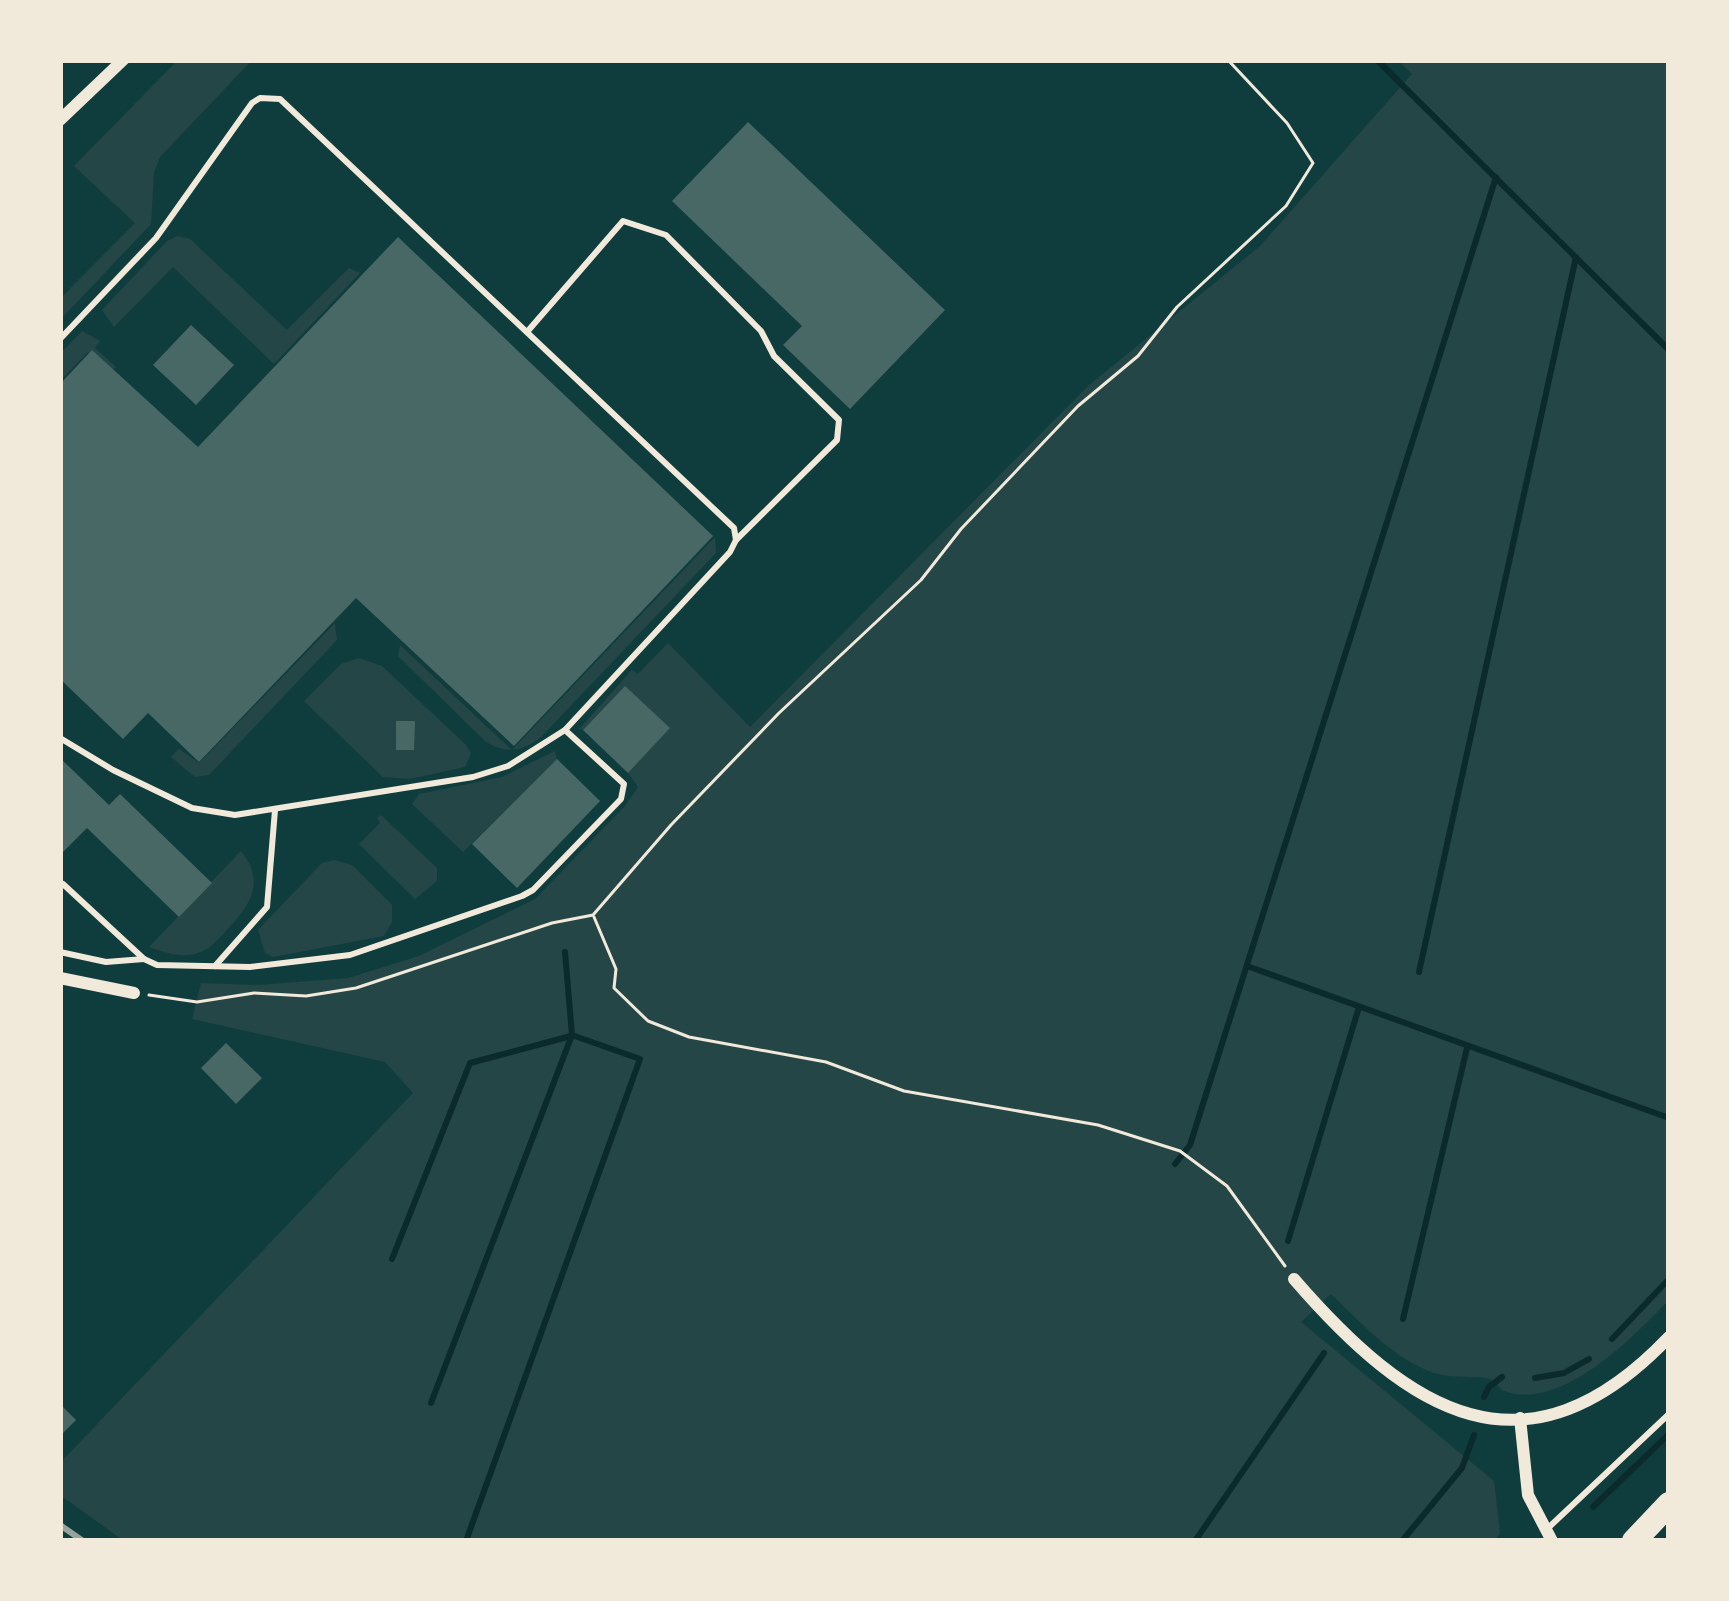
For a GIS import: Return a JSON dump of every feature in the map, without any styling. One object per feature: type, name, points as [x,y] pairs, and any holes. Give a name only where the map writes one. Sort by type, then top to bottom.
[{"type":"highway","points":[[1634,1541],[1669,1504]]},
{"type":"street","points":[[60,120],[123,60]]},
{"type":"street","points":[[60,978],[134,993]]},
{"type":"street","points":[[1294,1279],[1404,1386],[1475,1416],[1546,1415],[1593,1399],[1634,1371],[1669,1337]]},
{"type":"street","points":[[1520,1418],[1522,1473],[1548,1536]]},
{"type":"lane","points":[[60,339],[156,238],[252,103],[260,98],[290,104],[734,528],[736,540]]},
{"type":"lane","points":[[60,738],[192,808],[235,815],[473,777],[508,766],[565,730],[730,553],[736,540],[837,440],[839,419],[666,235],[623,221],[526,332]]},
{"type":"lane","points":[[63,884],[157,965],[250,967],[350,955],[533,890],[621,799],[624,784],[565,730]]},
{"type":"lane","points":[[215,966],[267,907],[275,809]]},
{"type":"lane","points":[[60,952],[106,962],[145,959]]},
{"type":"lane","points":[[1548,1536],[1669,1414]]},
{"type":"path","points":[[134,993],[197,1002],[254,993],[306,996],[356,988],[552,923],[593,915],[778,713],[921,580],[961,529],[1078,406],[1138,356],[1177,307],[1286,206],[1313,163],[1287,123],[1228,60]]},
{"type":"path","points":[[593,915],[616,969],[614,988],[648,1021],[689,1037],[826,1062],[904,1090],[1098,1125],[1180,1150],[1227,1186],[1294,1279]]},
{"type":"shaded area","points":[[178,60],[252,60],[160,157],[154,173],[151,224],[60,320],[60,299],[135,223],[74,166]]},
{"type":"shaded area","points":[[1397,60],[1669,60],[1669,1300],[1595,1367],[1549,1391],[1526,1395],[1504,1391],[1490,1379],[1442,1375],[1419,1367],[1379,1339],[1331,1294],[1301,1322],[1494,1481],[1500,1534],[1493,1541],[124,1541],[60,1495],[60,1463],[413,1093],[385,1062],[192,1019],[201,983],[258,985],[348,978],[419,956],[535,899],[625,806],[638,787],[628,773],[669,729],[625,686],[579,729],[632,670],[638,674],[668,643],[750,727],[1088,386],[1260,246],[1412,74]]},
{"type":"shaded area","points":[[178,236],[190,239],[287,330],[349,268],[360,273],[274,364],[173,267],[114,327],[102,310],[167,241]]},
{"type":"shaded area","points":[[82,331],[100,341],[95,348],[116,367],[111,372],[88,352],[60,381],[60,354]]},
{"type":"shaded area","points":[[715,537],[716,553],[541,737],[512,750]]},
{"type":"shaded area","points":[[335,623],[337,640],[209,775],[195,777],[171,757],[179,749],[199,763]]},
{"type":"shaded area","points":[[400,645],[512,750],[486,742],[398,656]]},
{"type":"shaded area","points":[[359,658],[382,666],[466,745],[471,753],[465,767],[410,779],[383,777],[304,701],[341,664]]},
{"type":"shaded area","points":[[555,751],[557,759],[463,852],[412,804],[419,794],[502,777]]},
{"type":"shaded area","points":[[381,815],[437,868],[437,881],[415,899],[359,844],[380,823]]},
{"type":"shaded area","points":[[241,851],[253,874],[252,894],[218,939],[189,955],[149,947]]},
{"type":"shaded area","points":[[334,860],[352,865],[392,905],[392,922],[384,936],[273,957],[265,953],[258,930],[322,863]]},
{"type":"building","points":[[748,122],[945,310],[850,409],[783,345],[802,326],[672,201]]},
{"type":"building","points":[[398,237],[713,536],[514,746],[356,598],[199,762],[148,713],[123,739],[60,679],[60,384],[92,350],[198,447]]},
{"type":"building","points":[[191,325],[234,365],[196,405],[153,365]]},
{"type":"building","points":[[625,686],[670,728],[628,773],[583,730]]},
{"type":"building","points":[[396,721],[415,721],[414,750],[396,750]]},
{"type":"building","points":[[60,758],[109,805],[120,794],[212,883],[179,917],[87,828],[60,855]]},
{"type":"building","points":[[557,759],[600,801],[517,888],[472,844]]},
{"type":"building","points":[[226,1043],[262,1078],[236,1104],[201,1068]]},
{"type":"building","points":[[60,1404],[76,1420],[60,1436]]},
{"type":"waterway","points":[[1377,60],[1669,350]]},
{"type":"waterway","points":[[1175,1164],[1190,1145],[1496,177]]},
{"type":"waterway","points":[[1419,972],[1576,257]]},
{"type":"waterway","points":[[466,1541],[640,1059],[572,1035],[565,952]]},
{"type":"waterway","points":[[1247,966],[1669,1118]]},
{"type":"waterway","points":[[1288,1241],[1359,1007]]},
{"type":"waterway","points":[[431,1403],[572,1035]]},
{"type":"waterway","points":[[392,1259],[470,1063],[571,1036]]},
{"type":"waterway","points":[[1403,1319],[1467,1048]]},
{"type":"waterway","points":[[1612,1339],[1669,1279]]},
{"type":"waterway","points":[[1195,1541],[1324,1353]]},
{"type":"waterway","points":[[1535,1378],[1564,1373],[1589,1359]]},
{"type":"waterway","points":[[1484,1397],[1502,1377]]},
{"type":"waterway","points":[[1593,1507],[1669,1434]]},
{"type":"waterway","points":[[1402,1541],[1462,1468],[1474,1435]]},
{"type":"railway","points":[[60,1525],[83,1541]]}]
